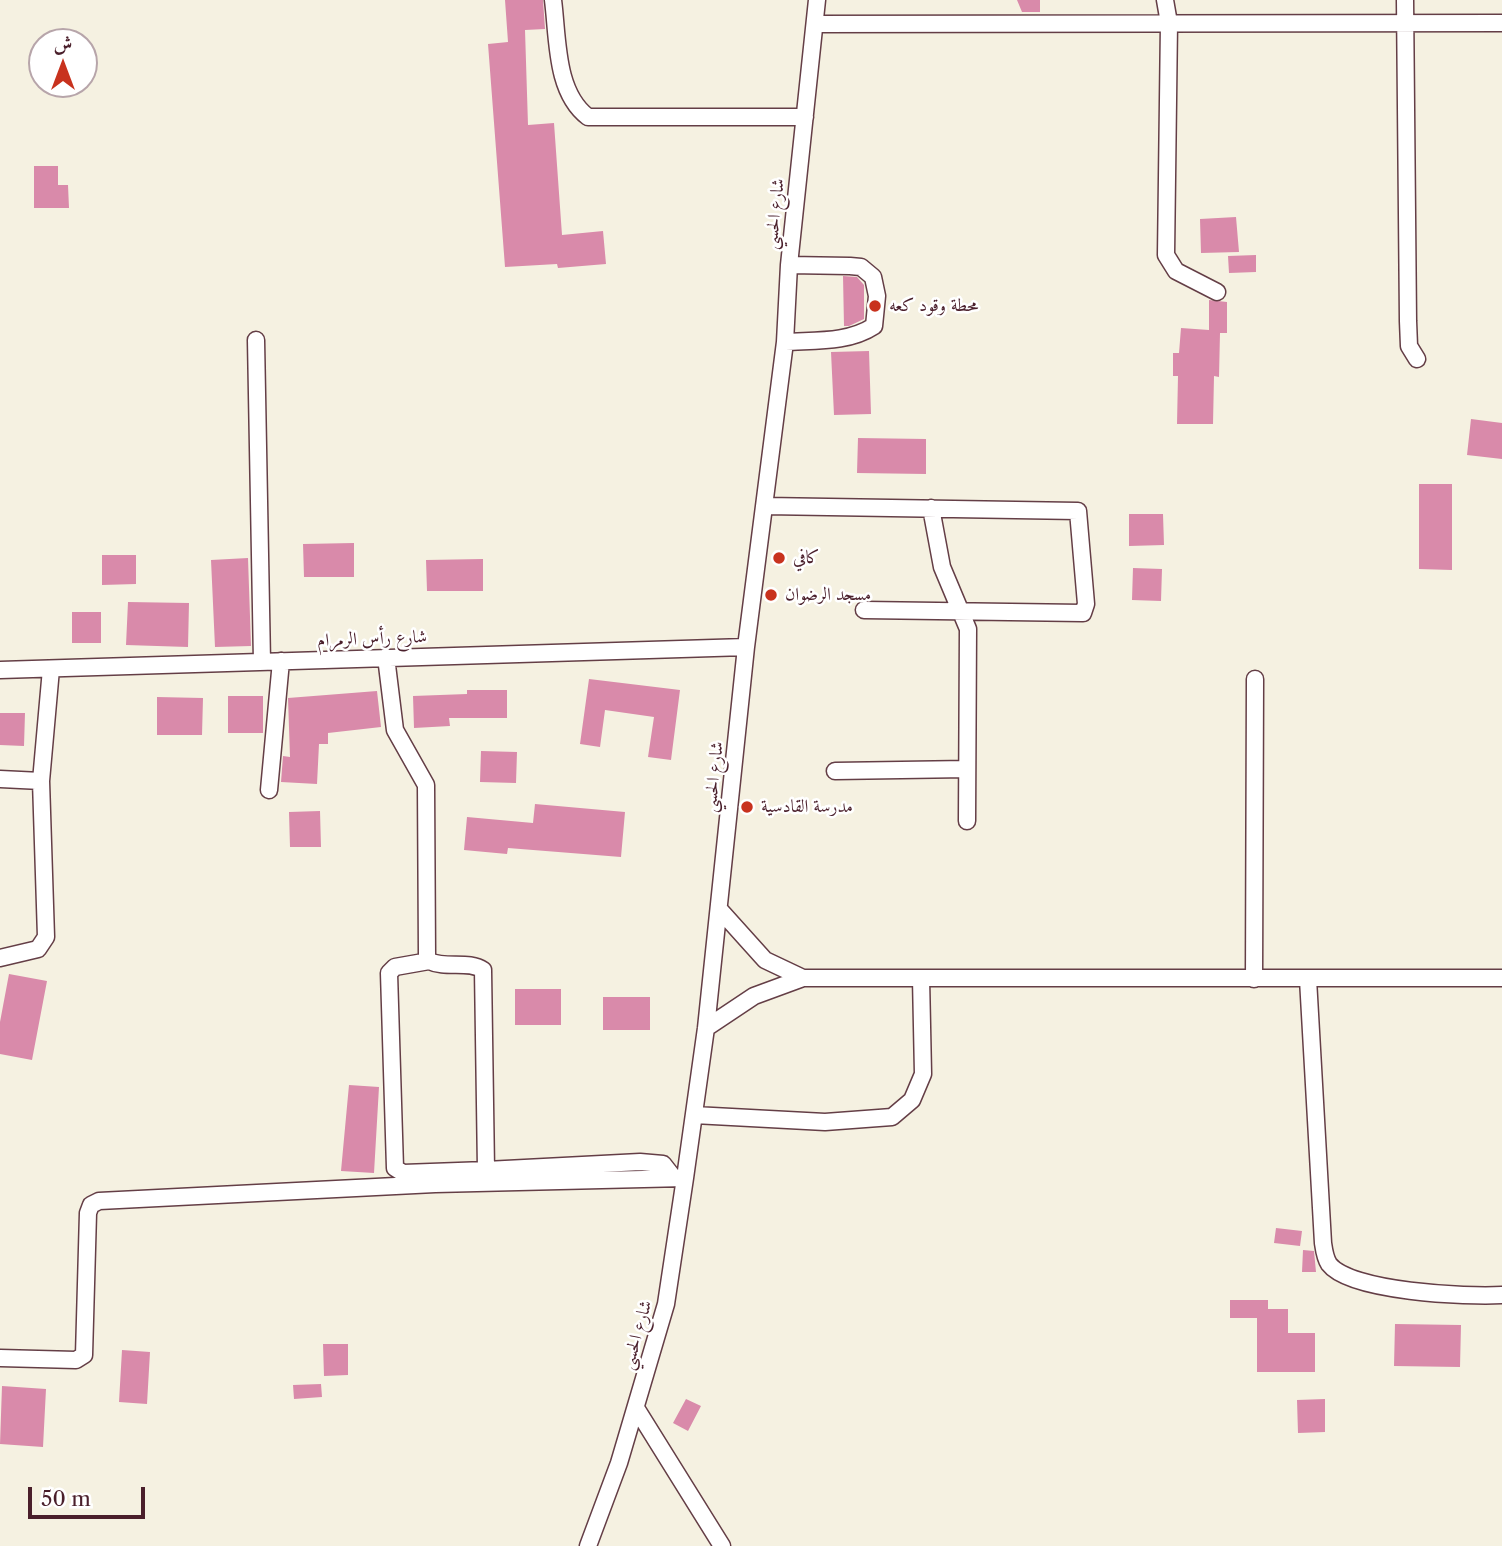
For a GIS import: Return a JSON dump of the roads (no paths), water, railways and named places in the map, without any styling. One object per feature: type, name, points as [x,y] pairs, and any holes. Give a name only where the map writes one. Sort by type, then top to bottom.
[{"type":"street","points":[[553,0],[563,77],[575,107],[588,117],[805,117]]},
{"type":"street","name":"شارع الحسي","points":[[589,1546],[636,1408],[666,1304],[679,1178],[694,1115],[720,910],[746,647],[785,342],[789,265],[817,0]]},
{"type":"street","points":[[1166,0],[1169,23],[1166,255],[1176,271],[1217,292]]},
{"type":"street","points":[[1405,0],[1408,321],[1409,346],[1417,359]]},
{"type":"street","points":[[815,24],[1502,23]]},
{"type":"street","points":[[785,342],[841,339],[864,332],[874,326],[877,296],[873,277],[861,267],[789,265]]},
{"type":"street","points":[[256,340],[262,662]]},
{"type":"street","points":[[766,506],[1073,509],[1079,515],[1086,604],[1083,614],[864,610]]},
{"type":"street","points":[[931,508],[942,567],[968,629],[967,821]]},
{"type":"street","name":"شارع رأس الرمرام","points":[[0,670],[746,647]]},
{"type":"street","points":[[386,657],[395,730],[426,785],[429,961]]},
{"type":"street","points":[[269,790],[281,661]]},
{"type":"street","points":[[0,958],[38,949],[46,937],[41,781],[51,669]]},
{"type":"street","points":[[1254,979],[1255,679]]},
{"type":"street","points":[[835,771],[967,769]]},
{"type":"street","points":[[0,779],[41,781]]},
{"type":"street","points":[[720,910],[765,960],[803,978]]},
{"type":"street","points":[[486,1170],[483,970],[477,966],[436,964],[429,961],[395,967],[389,973],[388,990],[395,1168],[403,1173],[435,1178],[486,1170],[640,1162],[663,1164],[679,1178]]},
{"type":"street","points":[[706,1028],[754,996],[803,978],[1502,978]]},
{"type":"street","points":[[694,1115],[825,1122],[892,1117],[912,1100],[923,1074],[921,978]]},
{"type":"street","points":[[1308,979],[1323,1243],[1329,1264],[1353,1280],[1432,1293],[1502,1295]]},
{"type":"street","points":[[0,1358],[76,1360],[84,1354],[88,1213],[91,1205],[99,1201],[435,1178],[679,1178]]},
{"type":"street","points":[[636,1408],[722,1546]]},
{"type":"place","name":"محطة وقود كعه","points":[[875,306]]},
{"type":"place","name":"كافي","points":[[779,558]]},
{"type":"place","name":"مسجد الرضوان","points":[[771,595]]},
{"type":"place","name":"مدرسة القادسية","points":[[747,807]]}]
